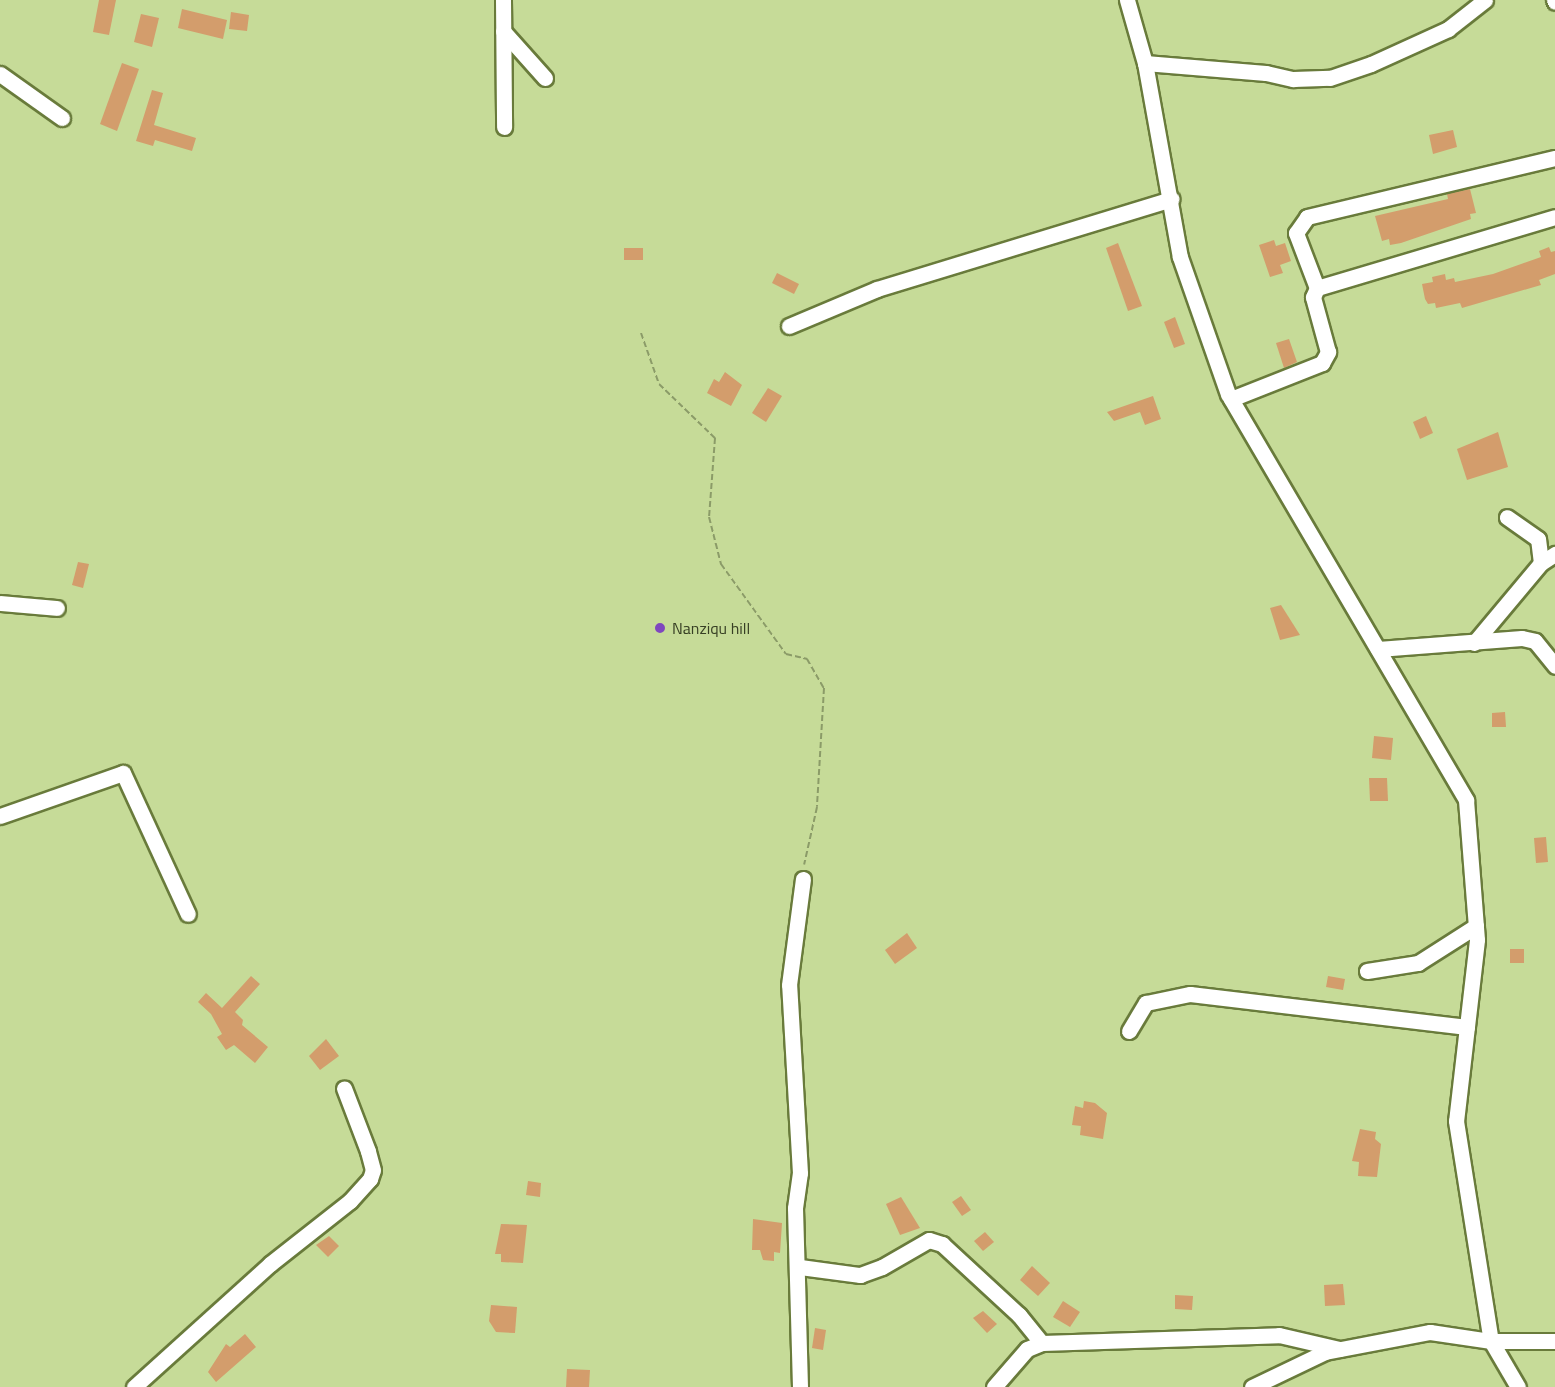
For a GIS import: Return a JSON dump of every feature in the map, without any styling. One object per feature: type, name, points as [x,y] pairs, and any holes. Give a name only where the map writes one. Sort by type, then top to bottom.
[{"type":"street","points":[[503,0],[504,127]]},
{"type":"street","points":[[1126,0],[1145,63],[1172,199],[1180,257],[1231,399],[1466,800],[1476,926],[1456,1121],[1491,1341],[1518,1387]]},
{"type":"street","points":[[1145,63],[1266,73],[1293,79],[1330,78],[1371,64],[1448,29],[1485,0]]},
{"type":"street","points":[[503,31],[544,78]]},
{"type":"street","points":[[0,74],[62,118]]},
{"type":"street","points":[[1231,399],[1322,363],[1328,352],[1313,297],[1317,288],[1296,233],[1307,218],[1555,158]]},
{"type":"street","points":[[789,326],[877,289],[1172,199]]},
{"type":"street","points":[[1317,288],[1555,217]]},
{"type":"street","points":[[1507,517],[1538,540],[1541,563]]},
{"type":"street","points":[[1474,643],[1541,563],[1555,554]]},
{"type":"street","points":[[0,603],[57,608]]},
{"type":"street","points":[[1378,649],[1522,638],[1535,641],[1555,666]]},
{"type":"street","points":[[0,816],[123,773],[188,914]]},
{"type":"street","points":[[800,1387],[796,1329],[800,1267],[795,1208],[800,1173],[789,985],[803,879]]},
{"type":"street","points":[[1367,971],[1418,963],[1476,926]]},
{"type":"street","points":[[1129,1031],[1146,1003],[1190,994],[1467,1027]]},
{"type":"street","points":[[134,1387],[270,1264],[350,1201],[370,1179],[373,1170],[368,1151],[344,1088]]},
{"type":"street","points":[[800,1267],[860,1275],[882,1268],[929,1240],[950,1252],[1019,1315],[1042,1343]]},
{"type":"street","points":[[1252,1387],[1325,1352],[1430,1332],[1491,1341],[1555,1341]]},
{"type":"street","points":[[994,1387],[1027,1349],[1042,1343],[1279,1335],[1339,1349]]},
{"type":"path","points":[[641,333],[659,384],[715,438],[709,517],[721,564],[786,654],[807,659],[824,688],[817,807],[803,879]]},
{"type":"building","points":[[99,0],[116,0],[109,35],[93,32]]},
{"type":"building","points":[[182,9],[227,20],[223,39],[178,28]]},
{"type":"building","points":[[231,12],[249,15],[247,31],[229,29]]},
{"type":"building","points":[[141,14],[159,18],[152,47],[134,42]]},
{"type":"building","points":[[122,63],[139,69],[117,131],[100,124]]},
{"type":"building","points":[[152,90],[163,93],[154,125],[196,138],[192,151],[155,140],[153,146],[136,141]]},
{"type":"building","points":[[1453,130],[1457,147],[1433,154],[1429,135]]},
{"type":"building","points":[[1470,189],[1476,213],[1470,214],[1471,219],[1401,243],[1390,245],[1389,239],[1382,241],[1375,216],[1448,199],[1447,194]]},
{"type":"building","points":[[1274,240],[1276,246],[1285,243],[1291,261],[1280,265],[1283,273],[1270,277],[1259,245]]},
{"type":"building","points":[[1118,243],[1142,306],[1128,311],[1106,248]]},
{"type":"building","points":[[1549,247],[1551,252],[1555,251],[1555,274],[1539,280],[1541,285],[1462,308],[1460,303],[1436,308],[1435,303],[1428,304],[1425,299],[1422,284],[1433,282],[1432,277],[1445,274],[1446,280],[1454,278],[1455,282],[1493,274],[1541,257],[1539,251]]},
{"type":"building","points":[[624,248],[643,248],[643,260],[624,260]]},
{"type":"building","points":[[777,273],[799,284],[794,294],[772,283]]},
{"type":"building","points":[[1175,317],[1185,344],[1174,348],[1164,322]]},
{"type":"building","points":[[1289,339],[1297,362],[1284,368],[1276,343]]},
{"type":"building","points":[[725,372],[742,385],[731,406],[707,393],[714,379],[719,382]]},
{"type":"building","points":[[768,388],[782,396],[766,422],[752,413]]},
{"type":"building","points":[[1153,396],[1161,419],[1145,425],[1140,412],[1114,421],[1107,412]]},
{"type":"building","points":[[1426,416],[1433,433],[1420,439],[1413,422]]},
{"type":"building","points":[[1498,432],[1508,467],[1467,480],[1457,449]]},
{"type":"building","points":[[78,562],[89,564],[83,588],[72,585]]},
{"type":"building","points":[[1281,605],[1300,635],[1280,640],[1270,608]]},
{"type":"building","points":[[1505,712],[1506,727],[1492,727],[1492,713]]},
{"type":"building","points":[[1374,736],[1393,738],[1391,760],[1372,758]]},
{"type":"building","points":[[1369,778],[1387,778],[1388,801],[1370,801]]},
{"type":"building","points":[[1546,837],[1548,862],[1536,863],[1534,838]]},
{"type":"building","points":[[907,933],[917,948],[895,964],[885,950]]},
{"type":"building","points":[[1510,949],[1524,949],[1524,963],[1510,963]]},
{"type":"building","points":[[251,976],[260,984],[235,1012],[243,1020],[242,1025],[268,1047],[255,1063],[234,1045],[226,1050],[217,1037],[222,1034],[211,1014],[198,1002],[206,993],[222,1008]]},
{"type":"building","points":[[1328,976],[1345,979],[1343,990],[1326,987]]},
{"type":"building","points":[[326,1039],[339,1056],[320,1070],[309,1056]]},
{"type":"building","points":[[1084,1101],[1095,1103],[1107,1113],[1103,1139],[1080,1135],[1081,1126],[1072,1125],[1075,1106],[1083,1108]]},
{"type":"building","points":[[1360,1129],[1376,1132],[1375,1139],[1381,1144],[1377,1177],[1358,1176],[1359,1162],[1352,1161]]},
{"type":"building","points":[[528,1181],[541,1183],[540,1197],[526,1195]]},
{"type":"building","points":[[961,1196],[971,1210],[962,1216],[952,1202]]},
{"type":"building","points":[[901,1197],[920,1228],[900,1235],[886,1204]]},
{"type":"building","points":[[753,1219],[782,1223],[780,1253],[774,1252],[774,1261],[763,1260],[760,1250],[752,1250]]},
{"type":"building","points":[[501,1224],[527,1225],[523,1263],[501,1262],[501,1254],[495,1254]]},
{"type":"building","points":[[985,1232],[994,1242],[983,1251],[974,1241]]},
{"type":"building","points":[[329,1236],[339,1246],[328,1257],[316,1245]]},
{"type":"building","points":[[1032,1266],[1050,1283],[1038,1296],[1020,1280]]},
{"type":"building","points":[[1343,1284],[1345,1305],[1325,1306],[1324,1285]]},
{"type":"building","points":[[1175,1295],[1193,1296],[1192,1310],[1175,1309]]},
{"type":"building","points":[[1063,1301],[1080,1312],[1070,1327],[1053,1317]]},
{"type":"building","points":[[491,1305],[517,1307],[515,1333],[496,1332],[489,1321]]},
{"type":"building","points":[[983,1311],[997,1324],[987,1333],[973,1318]]},
{"type":"building","points":[[815,1328],[826,1330],[823,1350],[812,1348]]},
{"type":"building","points":[[245,1334],[256,1347],[216,1382],[208,1372],[226,1344],[230,1347]]},
{"type":"building","points":[[567,1369],[590,1370],[589,1387],[566,1387]]},
{"type":"place","name":"Nanziqu hill","points":[[660,628]]}]
